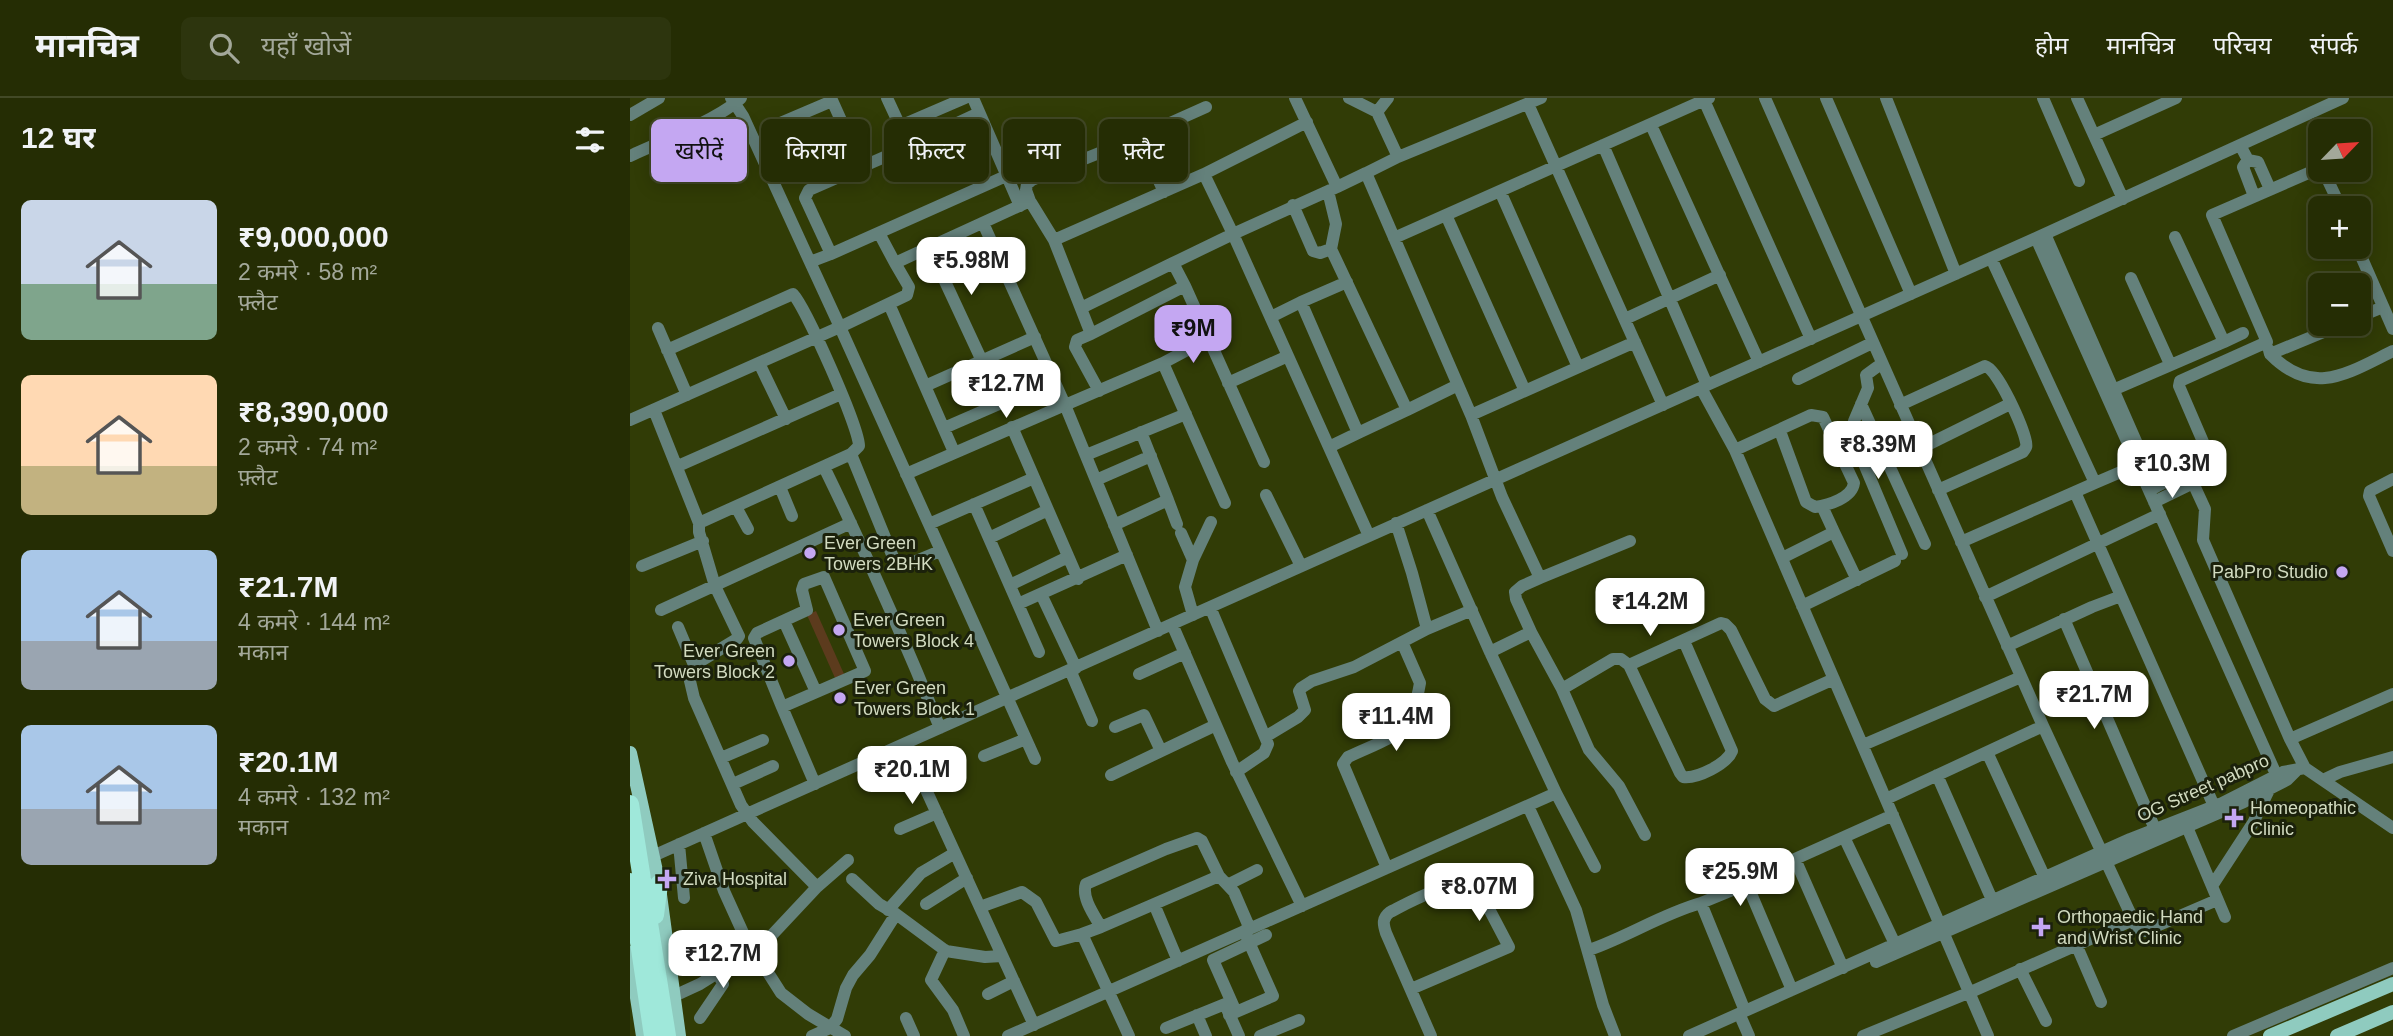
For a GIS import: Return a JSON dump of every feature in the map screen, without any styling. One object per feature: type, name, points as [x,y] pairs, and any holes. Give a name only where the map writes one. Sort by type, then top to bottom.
[{"type":"highway","points":[[630,804],[647,858],[638,945]]},
{"type":"highway","points":[[630,882],[653,1036]]},
{"type":"highway","points":[[638,945],[659,884]]},
{"type":"highway","points":[[630,916],[667,1036]]},
{"type":"main road","points":[[630,753],[647,858],[659,884],[679,1036]]},
{"type":"main road","points":[[638,945],[643,1036]]},
{"type":"main road","points":[[2270,1036],[2393,984]]},
{"type":"main road","points":[[2337,1036],[2393,1012]]},
{"type":"street","points":[[630,115],[659,98]]},
{"type":"street","points":[[887,98],[897,119]]},
{"type":"street","points":[[916,119],[965,98]]},
{"type":"street","points":[[973,98],[1003,169]]},
{"type":"street","points":[[1295,98],[1332,189],[1336,224],[1331,249],[1407,410]]},
{"type":"street","points":[[1349,98],[1377,112],[1398,157]]},
{"type":"street","points":[[1377,112],[1388,98]]},
{"type":"street","points":[[1081,308],[1398,157],[1541,98]]},
{"type":"street","points":[[1765,98],[1985,597],[2137,928],[2145,931],[2217,900]]},
{"type":"street","points":[[1826,98],[1911,294]]},
{"type":"street","points":[[1886,98],[1956,274]]},
{"type":"street","points":[[2043,98],[2079,181]]},
{"type":"street","points":[[2094,135],[2176,98]]},
{"type":"street","points":[[647,858],[1704,387],[2343,98]]},
{"type":"street","points":[[789,119],[831,99],[840,119]]},
{"type":"street","points":[[1394,238],[1706,99],[1811,339]]},
{"type":"street","points":[[2080,99],[2123,199]]},
{"type":"street","points":[[630,156],[736,100],[1035,760]]},
{"type":"street","points":[[1528,104],[1663,405]]},
{"type":"street","points":[[1179,119],[1206,107]]},
{"type":"street","points":[[966,119],[979,113]]},
{"type":"street","points":[[1054,240],[1204,174],[1307,122]]},
{"type":"street","points":[[1651,125],[1759,362]]},
{"type":"street","points":[[1603,145],[1704,387],[1735,450],[1987,1036]]},
{"type":"street","points":[[2241,145],[2249,160],[2258,162],[2270,189]]},
{"type":"street","points":[[1025,204],[1027,184],[1032,180],[1099,153]]},
{"type":"street","points":[[2249,160],[2243,167],[2254,196]]},
{"type":"street","points":[[1366,173],[1471,415],[1495,479],[1540,578]]},
{"type":"street","points":[[1204,174],[1369,536]]},
{"type":"street","points":[[2308,174],[2214,214],[2212,218],[2269,348],[2278,363],[2319,380],[2331,379],[2393,351]]},
{"type":"street","points":[[810,262],[1003,177]]},
{"type":"street","points":[[827,182],[809,190],[805,198],[831,254]]},
{"type":"street","points":[[1010,182],[1054,240],[1091,334]]},
{"type":"street","points":[[1159,182],[1164,192]]},
{"type":"street","points":[[1500,191],[1578,367]]},
{"type":"street","points":[[895,263],[1025,204]]},
{"type":"street","points":[[1293,205],[1313,251],[1320,253],[1331,249]]},
{"type":"street","points":[[1446,215],[1525,391]]},
{"type":"street","points":[[983,223],[1065,405],[1158,631]]},
{"type":"street","points":[[630,420],[816,338],[909,293],[909,287],[879,233]]},
{"type":"street","points":[[2040,236],[2285,777]]},
{"type":"street","points":[[2175,237],[2224,342]]},
{"type":"street","points":[[929,247],[982,361]]},
{"type":"street","points":[[1991,258],[2095,483]]},
{"type":"street","points":[[2362,259],[2393,329]]},
{"type":"street","points":[[1173,263],[1264,462]]},
{"type":"street","points":[[1625,320],[1720,275]]},
{"type":"street","points":[[2131,278],[2170,365]]},
{"type":"street","points":[[1270,317],[1347,282]]},
{"type":"street","points":[[1099,391],[1075,346],[1077,340],[1185,286]]},
{"type":"street","points":[[667,350],[789,294],[796,297],[859,437],[859,446],[851,454],[699,523]]},
{"type":"street","points":[[1301,302],[1358,433]]},
{"type":"street","points":[[889,304],[954,452]]},
{"type":"street","points":[[2371,312],[2383,307]]},
{"type":"street","points":[[658,328],[687,395]]},
{"type":"street","points":[[2109,391],[2243,334]]},
{"type":"street","points":[[2155,494],[2191,478],[2210,458],[2179,386],[2180,381],[2308,335]]},
{"type":"street","points":[[925,386],[1035,337]]},
{"type":"street","points":[[906,474],[1163,363],[1208,339]]},
{"type":"street","points":[[1471,415],[1635,342]]},
{"type":"street","points":[[1798,379],[1872,343]]},
{"type":"street","points":[[1228,383],[1288,356]]},
{"type":"street","points":[[759,363],[786,419]]},
{"type":"street","points":[[1163,363],[1225,503]]},
{"type":"street","points":[[1802,606],[1899,558],[1854,440],[1854,421],[1868,388],[1867,373],[1881,364]]},
{"type":"street","points":[[1900,405],[1985,366],[1992,369],[2010,404],[2026,443],[2023,452],[1938,490]]},
{"type":"street","points":[[944,428],[1054,380]]},
{"type":"street","points":[[1329,447],[1458,385]]},
{"type":"street","points":[[2109,391],[2137,465],[2155,494],[2160,514],[2285,777]]},
{"type":"street","points":[[678,466],[841,394]]},
{"type":"street","points":[[1861,404],[1925,544]]},
{"type":"street","points":[[1919,449],[2010,404]]},
{"type":"street","points":[[654,410],[699,523],[715,586],[739,636],[694,665]]},
{"type":"street","points":[[1086,455],[1186,414]]},
{"type":"street","points":[[1735,450],[1818,414],[1823,417],[1854,483],[1849,495],[1822,506],[1815,507],[1806,502],[1780,431]]},
{"type":"street","points":[[1012,427],[1077,579]]},
{"type":"street","points":[[1141,432],[1193,560]]},
{"type":"street","points":[[851,454],[895,562],[904,566],[940,551]]},
{"type":"street","points":[[1096,480],[1151,456]]},
{"type":"street","points":[[1961,542],[2137,465]]},
{"type":"street","points":[[824,467],[900,628],[940,728]]},
{"type":"street","points":[[929,524],[1034,478]]},
{"type":"street","points":[[2191,478],[2206,515],[2203,540],[2290,739],[2285,777],[2212,886]]},
{"type":"street","points":[[2393,479],[2375,487],[2369,496],[2393,551]]},
{"type":"street","points":[[780,487],[792,516]]},
{"type":"street","points":[[2075,492],[2214,806]]},
{"type":"street","points":[[1266,495],[1301,566]]},
{"type":"street","points":[[1114,525],[1168,500]]},
{"type":"street","points":[[974,504],[1040,652]]},
{"type":"street","points":[[1822,506],[1857,580]]},
{"type":"street","points":[[736,507],[748,529]]},
{"type":"street","points":[[989,538],[1048,510]]},
{"type":"street","points":[[1427,510],[1556,793],[1595,867]]},
{"type":"street","points":[[1985,597],[2160,514]]},
{"type":"street","points":[[1193,615],[1185,592],[1193,560],[1211,522]]},
{"type":"street","points":[[662,610],[851,523]]},
{"type":"street","points":[[1395,523],[1427,629]]},
{"type":"street","points":[[1782,558],[1834,533]]},
{"type":"street","points":[[642,566],[703,541]]},
{"type":"street","points":[[1630,541],[1540,578],[1515,592],[1531,632],[1562,689],[1589,750],[1619,786],[1644,835]]},
{"type":"street","points":[[1018,604],[1127,555]]},
{"type":"street","points":[[1010,585],[1068,557]]},
{"type":"street","points":[[782,707],[865,671],[824,577],[804,584],[802,588],[807,610],[757,633],[754,638],[782,707],[815,783]]},
{"type":"street","points":[[1041,594],[1092,720]]},
{"type":"street","points":[[2007,646],[2121,596]]},
{"type":"street","points":[[1210,607],[1268,744],[1264,753],[1237,772]]},
{"type":"street","points":[[1265,737],[1305,710],[1299,691],[1312,681],[1354,667],[1427,629],[1472,610]]},
{"type":"street","points":[[2064,619],[2155,829]]},
{"type":"street","points":[[784,621],[816,692]]},
{"type":"street","points":[[1172,624],[1237,772],[1302,906]]},
{"type":"street","points":[[1629,665],[1725,624],[1731,630],[1765,699],[1774,706],[1834,679]]},
{"type":"street","points":[[678,627],[694,665],[690,681],[694,698],[747,813],[817,887]]},
{"type":"street","points":[[1490,652],[1531,632]]},
{"type":"street","points":[[1562,689],[1613,659],[1621,659],[1629,665],[1679,773],[1683,778],[1695,776],[1724,761],[1732,751],[1684,641]]},
{"type":"street","points":[[1387,868],[1343,764],[1348,757],[1401,732],[1410,718],[1420,683],[1402,642]]},
{"type":"street","points":[[1139,674],[1185,653]]},
{"type":"street","points":[[1863,745],[2021,677]]},
{"type":"street","points":[[2290,739],[2393,694]]},
{"type":"street","points":[[1115,727],[1144,715],[1161,751]]},
{"type":"street","points":[[1111,775],[1216,725]]},
{"type":"street","points":[[1886,799],[2043,726]]},
{"type":"street","points":[[984,756],[1026,739]]},
{"type":"street","points":[[721,758],[763,740]]},
{"type":"street","points":[[905,744],[1034,1025]]},
{"type":"street","points":[[1987,752],[2045,878]]},
{"type":"street","points":[[2323,780],[2340,772],[2393,757]]},
{"type":"street","points":[[733,784],[773,766]]},
{"type":"street","points":[[1937,775],[1993,902]]},
{"type":"street","points":[[2285,777],[2323,780],[2389,823]]},
{"type":"street","name":"OG Street pabpro","points":[[1689,1036],[2105,857],[2155,829],[2285,777]]},
{"type":"street","name":"OG Street pabpro","points":[[1709,1036],[1792,990],[1895,944],[1942,929],[2045,878],[2187,827],[2285,777]]},
{"type":"street","points":[[1008,1036],[1201,951],[1248,934],[1302,906],[1556,793]]},
{"type":"street","points":[[1528,806],[1565,884],[1589,950],[1603,1005],[1615,1036]]},
{"type":"street","points":[[900,829],[937,813]]},
{"type":"street","points":[[1589,950],[1678,910],[1748,884],[1795,859],[1893,815]]},
{"type":"street","points":[[2187,827],[2225,917]]},
{"type":"street","points":[[704,833],[724,891],[744,935],[781,993],[845,1036]]},
{"type":"street","points":[[1844,837],[1895,944]]},
{"type":"street","points":[[1101,927],[1084,891],[1086,884],[1197,838],[1202,841],[1224,880],[1273,996],[1230,1010],[1197,1015],[1166,1028]]},
{"type":"street","points":[[679,844],[684,898]]},
{"type":"street","points":[[812,1036],[830,1028],[837,1019],[846,988],[853,975],[870,955],[892,912],[921,873],[955,853]]},
{"type":"street","points":[[1795,859],[1843,968]]},
{"type":"street","points":[[674,996],[718,973],[772,935],[817,887],[848,860]]},
{"type":"street","points":[[980,907],[1022,892],[1036,902],[1056,941],[1101,927],[1154,904],[1257,870]]},
{"type":"street","points":[[926,904],[967,878]]},
{"type":"street","points":[[852,879],[945,950],[985,957],[1002,956]]},
{"type":"street","points":[[1748,884],[1792,990]]},
{"type":"street","points":[[1411,989],[1509,947],[1488,907],[1480,906],[1466,888],[1448,886],[1385,915],[1383,923],[1386,933],[1431,1036]]},
{"type":"street","points":[[1701,903],[1749,1036]]},
{"type":"street","points":[[1154,904],[1178,961]]},
{"type":"street","points":[[1863,1036],[2133,920]]},
{"type":"street","points":[[1082,934],[1129,1036]]},
{"type":"street","points":[[1239,1036],[1213,960],[1248,934],[1266,935]]},
{"type":"street","points":[[2076,944],[2101,1002]]},
{"type":"street","points":[[945,950],[931,980],[953,1010],[964,1036]]},
{"type":"street","points":[[1201,951],[1230,1010]]},
{"type":"street","points":[[2233,1036],[2393,968]]},
{"type":"street","points":[[2020,969],[2046,1021]]},
{"type":"street","points":[[700,1018],[723,984],[718,973]]},
{"type":"street","points":[[988,994],[1014,981]]},
{"type":"street","points":[[1197,1015],[1206,1036]]},
{"type":"street","points":[[906,1018],[914,1036]]},
{"type":"street","points":[[1261,1036],[1298,1020]]},
{"type":"shaded area","points":[[816,611],[844,674],[835,678],[807,615]]},
{"type":"place","name":"Ever Green Towers 2BHK","points":[[810,553]]},
{"type":"place","name":"PabPro Studio","points":[[2342,572]]},
{"type":"place","name":"Ever Green Towers Block 4","points":[[839,630]]},
{"type":"place","name":"Ever Green Towers Block 2","points":[[789,661]]},
{"type":"place","name":"Ever Green Towers Block 1","points":[[840,698]]},
{"type":"place","name":"Homeopathic Clinic","points":[[2234,818]]},
{"type":"place","name":"Ziva Hospital","points":[[667,879]]},
{"type":"place","name":"Orthopaedic Hand and Wrist Clinic","points":[[2041,927]]}]
